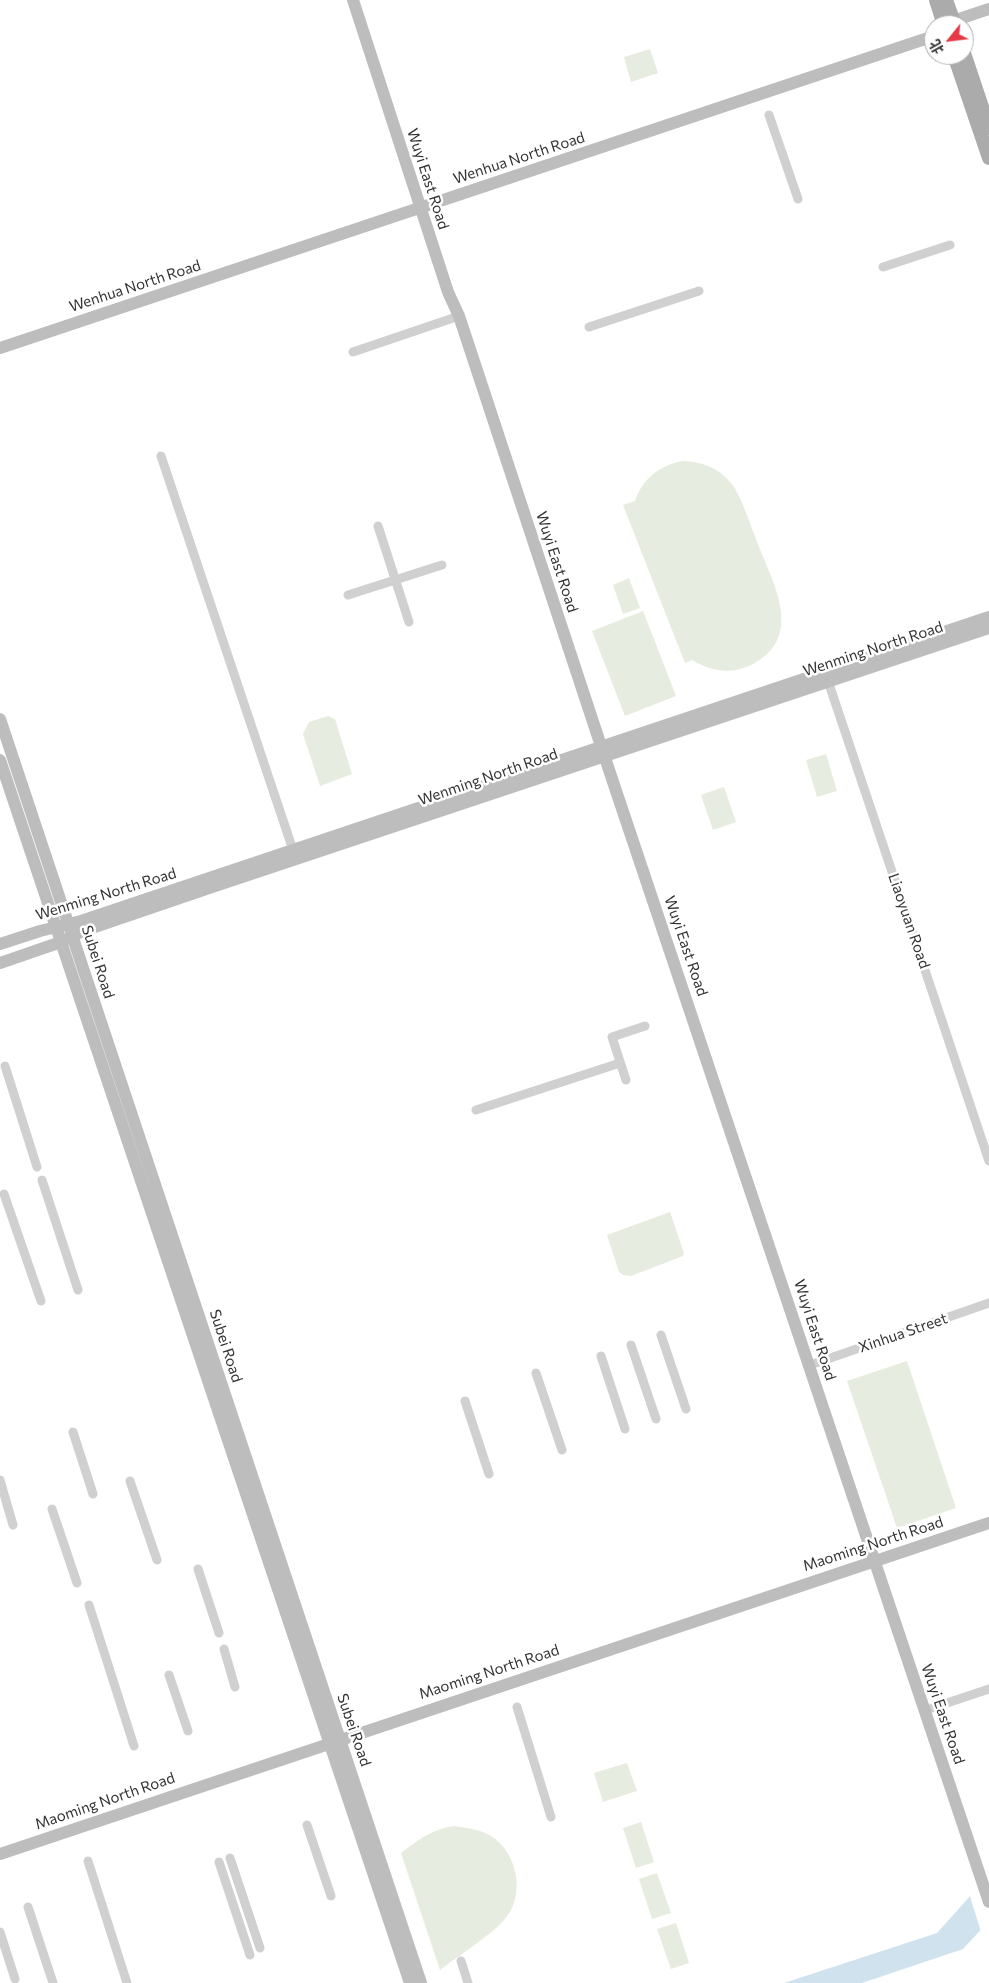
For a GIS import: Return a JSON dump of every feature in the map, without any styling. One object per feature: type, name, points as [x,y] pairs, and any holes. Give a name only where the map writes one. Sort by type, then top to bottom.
[{"type":"main road","points":[[936,0],[943,15]]},
{"type":"main road","points":[[946,0],[947,15]]},
{"type":"main road","points":[[957,65],[989,158]]},
{"type":"main road","points":[[968,65],[989,128]]},
{"type":"street","name":"Wuyi East Road","points":[[353,0],[424,203],[984,1874]]},
{"type":"street","name":"Wuyi East Road","points":[[362,0],[424,203],[448,292],[459,316],[816,1363],[878,1560],[932,1708],[984,1874],[989,1902]]},
{"type":"street","points":[[974,15],[989,9]]},
{"type":"street","points":[[974,21],[989,18]]},
{"type":"street","name":"Wenhua North Road","points":[[0,348],[924,33]]},
{"type":"street","name":"Wenhua North Road","points":[[0,340],[924,39]]},
{"type":"street","points":[[768,115],[798,199]]},
{"type":"street","points":[[883,267],[950,245]]},
{"type":"street","points":[[589,327],[699,291]]},
{"type":"street","points":[[354,352],[459,316]]},
{"type":"street","points":[[162,456],[293,850]]},
{"type":"street","points":[[378,526],[409,622]]},
{"type":"street","points":[[348,595],[442,564]]},
{"type":"street","name":"Wenming North Road","points":[[0,944],[64,933],[989,617]]},
{"type":"street","name":"Wenming North Road","points":[[0,963],[64,933],[293,850],[607,749],[828,681],[989,628]]},
{"type":"street","name":"Liaoyuan Road","points":[[828,681],[989,1161]]},
{"type":"street","name":"Subei Road","points":[[0,719],[64,933]]},
{"type":"street","name":"Subei Road","points":[[0,760],[64,933],[334,1741],[410,1983]]},
{"type":"street","points":[[626,1080],[612,1037],[645,1026]]},
{"type":"street","points":[[476,1110],[620,1063]]},
{"type":"street","points":[[5,1066],[38,1167]]},
{"type":"street","points":[[42,1180],[78,1290]]},
{"type":"street","points":[[4,1194],[41,1301]]},
{"type":"street","name":"Xinhua Street","points":[[816,1363],[989,1303]]},
{"type":"street","points":[[661,1335],[686,1409]]},
{"type":"street","points":[[632,1345],[656,1419]]},
{"type":"street","points":[[601,1356],[625,1429]]},
{"type":"street","points":[[536,1373],[562,1450]]},
{"type":"street","points":[[465,1401],[489,1474]]},
{"type":"street","points":[[73,1432],[93,1494]]},
{"type":"street","points":[[0,1480],[13,1525]]},
{"type":"street","points":[[130,1481],[157,1560]]},
{"type":"street","points":[[52,1509],[77,1583]]},
{"type":"street","name":"Maoming North Road","points":[[0,1854],[989,1523]]},
{"type":"street","points":[[198,1569],[219,1633]]},
{"type":"street","points":[[89,1605],[134,1746]]},
{"type":"street","points":[[224,1649],[236,1687]]},
{"type":"street","points":[[169,1675],[188,1731]]},
{"type":"street","points":[[932,1708],[989,1689]]},
{"type":"street","points":[[517,1707],[551,1817]]},
{"type":"street","name":"Subei Road","points":[[334,1741],[421,1983]]},
{"type":"street","points":[[307,1825],[331,1896]]},
{"type":"street","points":[[230,1858],[260,1948]]},
{"type":"street","points":[[88,1861],[128,1983]]},
{"type":"street","points":[[219,1862],[250,1956]]},
{"type":"street","points":[[28,1907],[53,1983]]},
{"type":"street","points":[[0,1932],[14,1980]]},
{"type":"street","points":[[461,1961],[468,1983]]},
{"type":"shaded area","points":[[650,49],[658,73],[631,82],[624,57]]},
{"type":"shaded area","points":[[683,461],[705,465],[718,471],[734,487],[745,509],[777,595],[781,611],[781,627],[777,641],[767,654],[751,665],[736,670],[713,669],[692,660],[685,663],[623,505],[635,501],[638,493],[653,474],[660,469]]},
{"type":"shaded area","points":[[629,578],[640,608],[623,614],[613,585]]},
{"type":"shaded area","points":[[643,611],[676,696],[625,716],[592,631]]},
{"type":"shaded area","points":[[328,716],[335,719],[352,774],[320,786],[303,734],[309,722]]},
{"type":"shaded area","points":[[826,754],[837,791],[817,797],[806,760]]},
{"type":"shaded area","points":[[724,787],[736,822],[713,830],[701,795]]},
{"type":"shaded area","points":[[670,1212],[684,1253],[683,1256],[631,1276],[623,1275],[619,1272],[607,1235]]},
{"type":"shaded area","points":[[907,1361],[956,1508],[897,1528],[847,1381]]},
{"type":"shaded area","points":[[627,1763],[637,1791],[603,1802],[594,1773]]},
{"type":"shaded area","points":[[641,1822],[654,1862],[636,1868],[623,1828]]},
{"type":"shaded area","points":[[454,1826],[482,1832],[491,1836],[500,1844],[508,1853],[513,1864],[517,1887],[511,1910],[504,1920],[440,1970],[401,1853],[432,1832]]},
{"type":"shaded area","points":[[657,1873],[671,1913],[652,1919],[639,1879]]},
{"type":"shaded area","points":[[676,1923],[689,1963],[671,1969],[657,1929]]},
{"type":"water","points":[[989,1875],[989,1921],[963,1949],[862,1983],[784,1983],[937,1933]]},
{"type":"pier","points":[[989,1872],[989,1924],[981,1932],[969,1893]]}]
